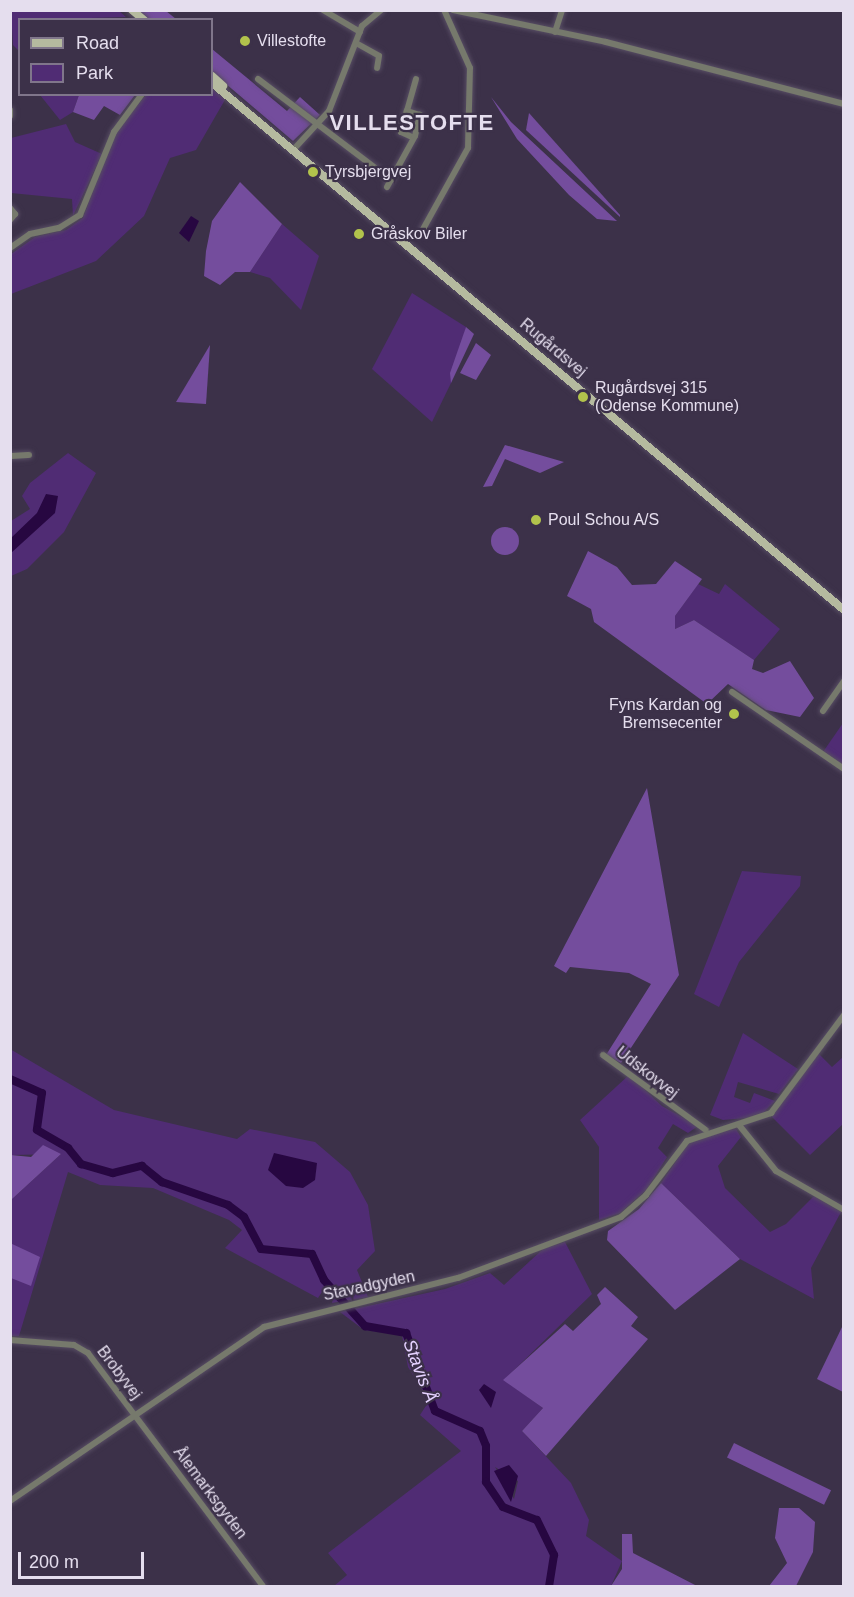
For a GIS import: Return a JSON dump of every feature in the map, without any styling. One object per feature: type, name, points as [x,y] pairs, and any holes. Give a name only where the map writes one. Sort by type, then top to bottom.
[{"type":"main road","name":"Rugårdsvej","points":[[213,77],[294,149],[843,610]]},
{"type":"main road","name":"Rugårdsvej","points":[[213,84],[246,107]]},
{"type":"street","points":[[322,10],[331,18],[360,32]]},
{"type":"street","points":[[331,18],[337,10]]},
{"type":"street","points":[[294,149],[316,126],[338,97],[360,32],[381,10]]},
{"type":"street","points":[[422,231],[468,148],[470,69],[444,10]]},
{"type":"street","points":[[453,10],[555,32],[843,104]]},
{"type":"street","points":[[555,32],[562,10]]},
{"type":"street","points":[[356,43],[379,56],[377,68]]},
{"type":"street","points":[[258,79],[316,126],[391,180]]},
{"type":"street","points":[[412,137],[401,132],[417,79]]},
{"type":"street","points":[[10,248],[30,234],[59,228],[80,215],[114,132],[141,96]]},
{"type":"street","points":[[10,110],[10,116]]},
{"type":"street","points":[[387,187],[412,137],[420,115],[407,111]]},
{"type":"street","points":[[10,208],[15,214],[10,220]]},
{"type":"street","points":[[10,456],[29,455]]},
{"type":"street","points":[[824,711],[843,681]]},
{"type":"street","points":[[732,692],[843,770]]},
{"type":"street","name":"Stavadgyden","points":[[10,1501],[264,1327],[458,1278],[610,1222],[638,1204],[680,1147],[706,1130],[739,1125],[771,1113],[843,1016]]},
{"type":"street","name":"Udskovvej","points":[[603,1055],[706,1130]]},
{"type":"street","points":[[739,1125],[776,1171],[843,1210]]},
{"type":"street","name":"Brobyvej","points":[[10,1340],[81,1347],[134,1416]]},
{"type":"street","name":"Ålemarksgyden","points":[[134,1416],[263,1587]]},
{"type":"green space","points":[[11,11],[119,11],[126,17],[18,18],[18,50],[13,45]]},
{"type":"green space","points":[[213,89],[226,98],[196,150],[170,158],[144,216],[96,261],[11,294],[11,254],[35,237],[66,230],[83,218],[115,133],[145,96],[213,96]]},
{"type":"green space","points":[[41,96],[79,96],[73,112],[60,120]]},
{"type":"green space","points":[[66,124],[75,142],[102,154],[73,216],[72,199],[11,193],[11,138]]},
{"type":"green space","points":[[282,224],[319,256],[301,310],[270,278],[250,272]]},
{"type":"green space","points":[[412,293],[466,327],[451,383],[432,422],[372,369]]},
{"type":"green space","points":[[68,453],[96,473],[64,532],[27,569],[11,576],[11,521],[30,509],[22,496],[30,483]]},
{"type":"green space","points":[[698,584],[719,594],[725,584],[780,629],[754,660],[694,620],[675,629],[675,616]]},
{"type":"green space","points":[[843,723],[843,766],[823,752]]},
{"type":"green space","points":[[742,871],[801,876],[800,886],[739,962],[719,1007],[694,994]]},
{"type":"green space","points":[[743,1033],[798,1069],[779,1094],[738,1082],[734,1097],[750,1103],[754,1093],[775,1101],[759,1117],[723,1120],[710,1115]]},
{"type":"green space","points":[[10,1049],[114,1110],[237,1139],[250,1129],[315,1142],[350,1172],[368,1205],[375,1251],[357,1270],[368,1297],[332,1303],[334,1294],[324,1289],[318,1298],[225,1248],[242,1230],[229,1220],[153,1188],[100,1185],[68,1172],[19,1336],[11,1336],[11,1200],[61,1154],[11,1155]]},
{"type":"green space","points":[[817,1052],[832,1067],[843,1057],[843,1124],[810,1155],[772,1117]]},
{"type":"green space","points":[[629,1075],[662,1106],[698,1126],[688,1133],[673,1124],[658,1148],[667,1157],[647,1189],[620,1213],[599,1220],[599,1147],[580,1120]]},
{"type":"green space","points":[[736,1129],[741,1137],[718,1166],[725,1188],[770,1232],[786,1224],[814,1196],[841,1212],[811,1268],[814,1299],[740,1259],[661,1183],[688,1144],[701,1135]]},
{"type":"green space","points":[[565,1242],[592,1294],[504,1380],[543,1408],[522,1431],[571,1483],[589,1520],[586,1536],[622,1561],[611,1586],[334,1586],[347,1575],[328,1553],[461,1451],[420,1415],[429,1401],[408,1367],[402,1335],[364,1330],[340,1312],[445,1289],[490,1273],[504,1285],[543,1249]],"holes":[[[495,1467],[518,1481],[514,1499]]]},
{"type":"shaded area","points":[[138,11],[166,11],[175,18],[148,18]]},
{"type":"shaded area","points":[[213,50],[287,111],[300,97],[320,115],[293,141],[213,73]]},
{"type":"shaded area","points":[[78,96],[134,96],[120,115],[104,106],[94,120],[73,112]]},
{"type":"shaded area","points":[[491,97],[511,122],[617,221],[597,219],[569,195],[517,139]]},
{"type":"shaded area","points":[[529,113],[620,215],[620,217],[526,130]]},
{"type":"shaded area","points":[[240,182],[282,224],[250,272],[235,272],[220,285],[204,276],[206,251],[212,221]]},
{"type":"shaded area","points":[[191,216],[199,221],[189,242],[179,233]]},
{"type":"shaded area","points":[[466,327],[474,334],[451,383],[450,373]]},
{"type":"shaded area","points":[[476,343],[491,355],[476,380],[460,373]]},
{"type":"shaded area","points":[[210,345],[206,404],[176,402]]},
{"type":"shaded area","points":[[505,445],[564,462],[540,473],[505,459],[492,486],[483,487]]},
{"type":"shaded area","points":[[46,494],[58,496],[55,513],[11,553],[11,538],[37,513]]},
{"type":"shaded area","points":[[505,527],[515,531],[519,541],[515,551],[505,555],[495,551],[491,541],[495,531]]},
{"type":"shaded area","points":[[588,551],[617,567],[632,585],[656,584],[675,561],[702,579],[675,616],[675,629],[694,620],[754,660],[752,669],[763,673],[790,661],[814,698],[800,717],[766,710],[728,684],[707,704],[594,622],[591,609],[567,596]]},
{"type":"shaded area","points":[[647,788],[679,975],[621,1063],[606,1055],[651,984],[629,973],[570,967],[566,973],[554,966]]},
{"type":"shaded area","points":[[43,1145],[61,1154],[11,1200],[11,1155],[31,1157]]},
{"type":"shaded area","points":[[274,1153],[317,1163],[315,1180],[303,1188],[286,1186],[268,1170]]},
{"type":"shaded area","points":[[661,1183],[740,1259],[675,1310],[607,1240],[608,1231],[639,1209]]},
{"type":"shaded area","points":[[10,1243],[40,1257],[31,1286],[11,1278]]},
{"type":"shaded area","points":[[605,1287],[638,1317],[631,1326],[648,1339],[546,1456],[522,1431],[543,1408],[503,1380],[565,1324],[573,1331],[601,1304],[597,1295]]},
{"type":"shaded area","points":[[843,1325],[843,1392],[817,1379]]},
{"type":"shaded area","points":[[484,1384],[496,1392],[491,1408],[479,1390]]},
{"type":"shaded area","points":[[734,1443],[831,1490],[824,1505],[727,1457]]},
{"type":"shaded area","points":[[509,1465],[518,1476],[511,1502],[494,1471]]},
{"type":"shaded area","points":[[779,1508],[799,1508],[815,1522],[813,1552],[796,1586],[769,1586],[787,1563],[775,1538]]},
{"type":"shaded area","points":[[622,1534],[632,1534],[633,1553],[697,1586],[611,1586],[622,1569]]},
{"type":"waterway","name":"Stavis Å","points":[[10,1079],[42,1093],[37,1130],[68,1148],[81,1164],[113,1173],[142,1166],[162,1182],[228,1205],[244,1217],[261,1249],[312,1254],[324,1280],[365,1326],[406,1333],[435,1411],[480,1431],[486,1446],[486,1482],[503,1507],[537,1520],[554,1555],[549,1586]]},
{"type":"place","name":"Villestofte","points":[[245,41]]},
{"type":"place","name":"Tyrsbjergvej","points":[[313,172]]},
{"type":"place","name":"Gråskov Biler","points":[[359,234]]},
{"type":"place","name":"Rugårdsvej 315 (Odense Kommune)","points":[[583,397]]},
{"type":"place","name":"Poul Schou A/S","points":[[536,520]]},
{"type":"place","name":"Fyns Kardan og Bremsecenter","points":[[734,714]]},
{"type":"district","name":"VILLESTOFTE","points":[[412,123]]}]
